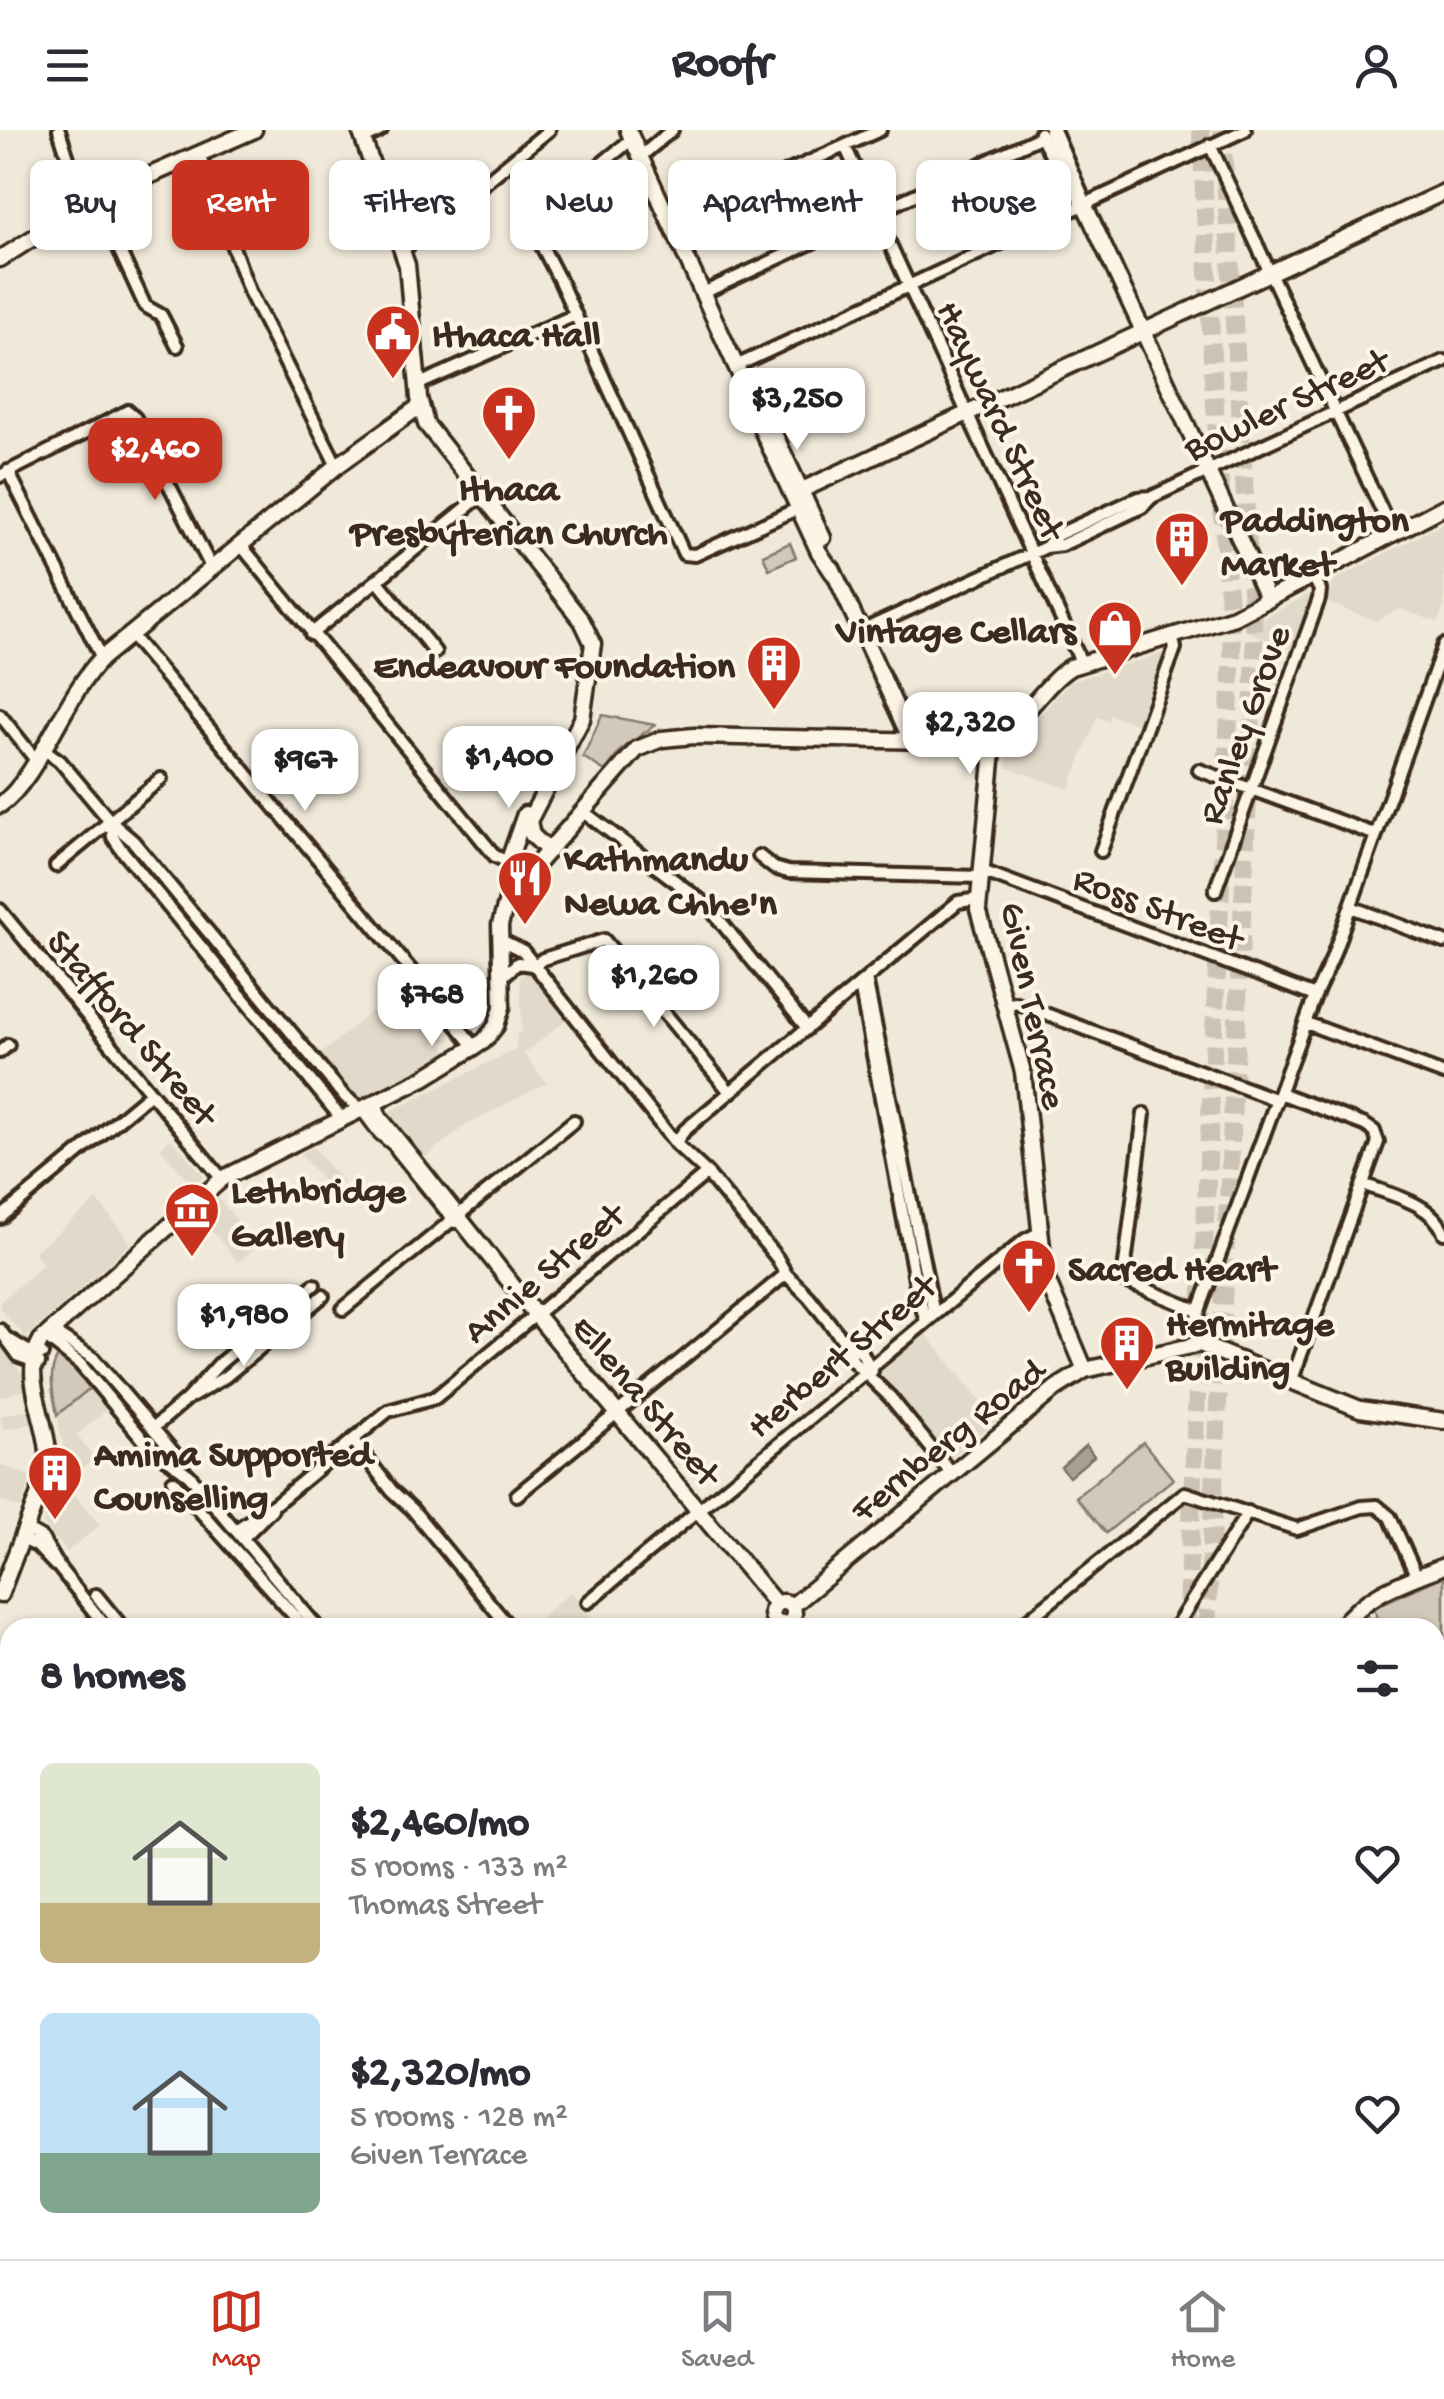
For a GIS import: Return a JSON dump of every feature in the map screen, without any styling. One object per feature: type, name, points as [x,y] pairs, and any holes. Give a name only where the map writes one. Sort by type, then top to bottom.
[{"type":"street","points":[[58,130],[68,160]]},
{"type":"street","points":[[152,174],[254,130]]},
{"type":"street","points":[[371,160],[362,134],[381,130]]},
{"type":"street","points":[[490,178],[549,130]]},
{"type":"street","points":[[640,157],[672,130]]},
{"type":"street","points":[[814,160],[880,130]]},
{"type":"street","points":[[736,366],[1245,130]]},
{"type":"street","points":[[896,203],[1044,132],[1076,184],[1268,600]]},
{"type":"street","points":[[668,220],[630,134],[532,222],[684,554],[693,556],[798,508]]},
{"type":"street","name":"Hayward Street","points":[[845,146],[851,160]]},
{"type":"street","points":[[1210,146],[1393,534]]},
{"type":"street","points":[[199,154],[249,291],[337,466]]},
{"type":"street","points":[[802,490],[1444,192]]},
{"type":"street","points":[[0,259],[30,239]]},
{"type":"street","points":[[120,250],[145,306],[161,315],[177,346]]},
{"type":"street","points":[[403,250],[420,406],[430,430],[592,638],[582,719],[529,821],[530,833],[544,847]]},
{"type":"street","points":[[682,250],[798,508],[834,573]]},
{"type":"street","points":[[703,293],[795,250]]},
{"type":"street","name":"Hayward Street","points":[[891,250],[1081,662]]},
{"type":"street","points":[[418,385],[575,314]]},
{"type":"street","name":"Bowler Street","points":[[859,632],[1032,553],[1057,535],[1129,502],[1152,497],[1444,361]]},
{"type":"street","points":[[0,805],[12,796],[89,672],[102,658],[337,466],[420,406]]},
{"type":"street","points":[[102,658],[4,473],[128,412],[211,568]]},
{"type":"street","points":[[757,412],[772,431],[802,490],[859,632],[911,740]]},
{"type":"street","points":[[310,634],[482,495]]},
{"type":"street","points":[[3,1335],[19,1356],[46,1343],[222,1179],[366,1107],[476,1048],[488,1037],[500,1019],[500,940],[505,904],[544,847],[584,812],[645,744],[706,736],[978,742],[994,738],[1055,678],[1081,662],[1234,617],[1444,507]]},
{"type":"street","points":[[240,544],[496,858],[513,854],[526,840],[544,847]]},
{"type":"street","name":"Ranley Grove","points":[[1215,892],[1319,599],[1313,576]]},
{"type":"street","points":[[377,580],[434,652]]},
{"type":"street","points":[[130,634],[476,1048]]},
{"type":"street","points":[[1101,852],[1175,648],[1172,636]]},
{"type":"street","points":[[1322,980],[1325,959],[1444,645]]},
{"type":"street","points":[[0,715],[39,753],[64,766],[111,822],[134,841],[344,1096],[366,1107]]},
{"type":"street","name":"Given Terrace","points":[[994,738],[980,919],[1023,1072],[1045,1276],[1085,1370]]},
{"type":"street","points":[[1408,741],[1406,758],[1195,1326],[1197,1344],[1291,1382],[1360,1408],[1444,1421]]},
{"type":"street","points":[[1199,770],[1372,833]]},
{"type":"street","points":[[523,877],[513,854],[528,806],[553,774]]},
{"type":"street","points":[[56,866],[161,779]]},
{"type":"street","points":[[584,812],[708,906],[807,1028]]},
{"type":"street","points":[[111,822],[115,841],[342,1118]]},
{"type":"street","name":"Ross Street","points":[[760,856],[772,867],[788,872],[981,874],[1316,996]]},
{"type":"street","points":[[676,1142],[686,1128],[958,902],[979,899]]},
{"type":"street","points":[[176,915],[186,906]]},
{"type":"street","points":[[1351,907],[1444,942]]},
{"type":"street","name":"Stafford Street","points":[[0,910],[222,1179]]},
{"type":"street","points":[[500,940],[521,949],[676,1142],[697,1156],[786,1274],[844,1340],[862,1353],[868,1370],[952,1474]]},
{"type":"street","points":[[502,977],[518,963],[533,966],[604,940],[730,1092]]},
{"type":"street","points":[[863,982],[930,1318]]},
{"type":"street","points":[[1006,1004],[1016,1003],[1365,1124],[1377,1136],[1378,1148],[1291,1382]]},
{"type":"street","points":[[263,1021],[275,1012]]},
{"type":"street","points":[[1306,1023],[1444,1074]]},
{"type":"street","points":[[0,1218],[151,1093]]},
{"type":"street","name":"Ellena Street","points":[[366,1107],[384,1134],[472,1234],[699,1511],[782,1618]]},
{"type":"street","name":"Ellena Street","points":[[366,1107],[411,1156],[456,1217]]},
{"type":"street","points":[[1144,1114],[1122,1280],[1199,1311]]},
{"type":"street","points":[[343,1308],[574,1121]]},
{"type":"street","name":"Ellena Street","points":[[384,1134],[411,1156]]},
{"type":"street","name":"Annie Street","points":[[234,1527],[275,1504],[388,1411],[435,1398],[707,1173]]},
{"type":"street","points":[[1365,1185],[1417,1204],[1442,1226],[1444,1233]]},
{"type":"street","name":"Herbert Street","points":[[588,1602],[930,1318],[1040,1232]]},
{"type":"street","points":[[518,1495],[786,1274]]},
{"type":"street","points":[[153,1428],[187,1399],[218,1364],[314,1284]]},
{"type":"street","points":[[187,1399],[225,1376],[322,1296]]},
{"type":"street","points":[[46,1343],[69,1342],[93,1358],[176,1454],[176,1466]]},
{"type":"street","points":[[69,1342],[80,1364],[146,1444],[189,1475],[310,1618]]},
{"type":"street","points":[[46,1343],[80,1364]]},
{"type":"street","points":[[0,1595],[5,1569],[24,1534],[49,1465],[38,1394],[46,1343]]},
{"type":"street","name":"Fernberg Road","points":[[782,1618],[1056,1388],[1085,1370],[1197,1344]]},
{"type":"street","points":[[353,1440],[373,1469],[412,1509],[502,1618]]},
{"type":"street","points":[[173,1480],[296,1618]]},
{"type":"street","points":[[1030,1618],[1181,1494],[1195,1495],[1297,1529],[1362,1507],[1377,1506],[1390,1517],[1417,1577]]},
{"type":"street","points":[[1181,1618],[1248,1512]]},
{"type":"street","points":[[219,1532],[234,1527]]},
{"type":"street","points":[[234,1527],[240,1554]]},
{"type":"street","points":[[24,1534],[42,1538],[98,1618]]},
{"type":"street","points":[[1350,1618],[1368,1599],[1444,1566]]},
{"type":"street","points":[[96,1595],[115,1618]]},
{"type":"shaded area","points":[[1444,523],[1444,605],[1438,622],[1399,609],[1376,621],[1326,602],[1333,581]]},
{"type":"shaded area","points":[[790,543],[796,557],[769,569],[763,555]]},
{"type":"shaded area","points":[[1307,595],[1312,599],[1294,650],[1246,631],[1245,628]]},
{"type":"shaded area","points":[[1166,652],[1140,725],[1110,715],[1108,721],[1097,717],[1069,789],[1006,767],[1015,742],[1070,682]]},
{"type":"shaded area","points":[[602,715],[655,725],[621,750],[605,771],[583,757]]},
{"type":"shaded area","points":[[528,973],[566,1020],[524,1054],[547,1083],[466,1125],[423,1159],[385,1114],[516,1049],[517,1034],[522,1030],[520,976]]},
{"type":"shaded area","points":[[399,988],[411,1003],[417,998],[423,1005],[448,1039],[442,1044],[449,1053],[359,1103],[321,1054]]},
{"type":"shaded area","points":[[171,1139],[204,1176],[193,1186],[160,1148]]},
{"type":"shaded area","points":[[313,1147],[343,1182],[332,1192],[300,1154]]},
{"type":"shaded area","points":[[218,1198],[258,1246],[238,1262],[199,1216]]},
{"type":"shaded area","points":[[97,1200],[131,1243],[26,1338],[0,1308],[0,1302],[43,1264],[34,1252]]},
{"type":"shaded area","points":[[926,1334],[996,1421],[950,1458],[880,1372]]},
{"type":"shaded area","points":[[1,1347],[23,1375],[26,1390],[0,1397]]},
{"type":"shaded area","points":[[63,1357],[90,1388],[57,1415],[52,1372],[57,1358]]},
{"type":"shaded area","points":[[90,1388],[109,1408],[77,1435],[94,1458],[75,1474],[67,1464],[57,1415]]},
{"type":"shaded area","points":[[29,1410],[32,1424],[3,1430],[0,1416]]},
{"type":"shaded area","points":[[1143,1442],[1173,1479],[1106,1533],[1076,1497]]},
{"type":"shaded area","points":[[1086,1445],[1094,1456],[1069,1477],[1061,1467]]},
{"type":"shaded area","points":[[0,1464],[32,1477],[20,1508],[0,1500]]},
{"type":"shaded area","points":[[61,1479],[100,1525],[67,1552],[43,1523]]},
{"type":"shaded area","points":[[1444,1576],[1444,1618],[1375,1618],[1374,1609]]},
{"type":"shaded area","points":[[571,1592],[593,1618],[539,1618]]},
{"type":"tunnel","points":[[1186,1618],[1232,650],[1201,130]]},
{"type":"tunnel","points":[[1207,1618],[1255,656],[1222,130]]},
{"type":"place","name":"Ithaca Hall","points":[[393,381]]},
{"type":"place","name":"Ithaca Presbyterian Church","points":[[509,462]]},
{"type":"place","name":"Paddington Market","points":[[1182,588]]},
{"type":"place","name":"Vintage Cellars","points":[[1115,677]]},
{"type":"place","name":"Endeavour Foundation","points":[[774,712]]},
{"type":"place","name":"Kathmandu Newa Chhe'n","points":[[525,927]]},
{"type":"place","name":"Lethbridge Gallery","points":[[192,1259]]},
{"type":"place","name":"Sacred Heart","points":[[1029,1315]]},
{"type":"place","name":"Hermitage Building","points":[[1127,1392]]},
{"type":"place","name":"Amima Supported Counselling","points":[[55,1522]]}]
